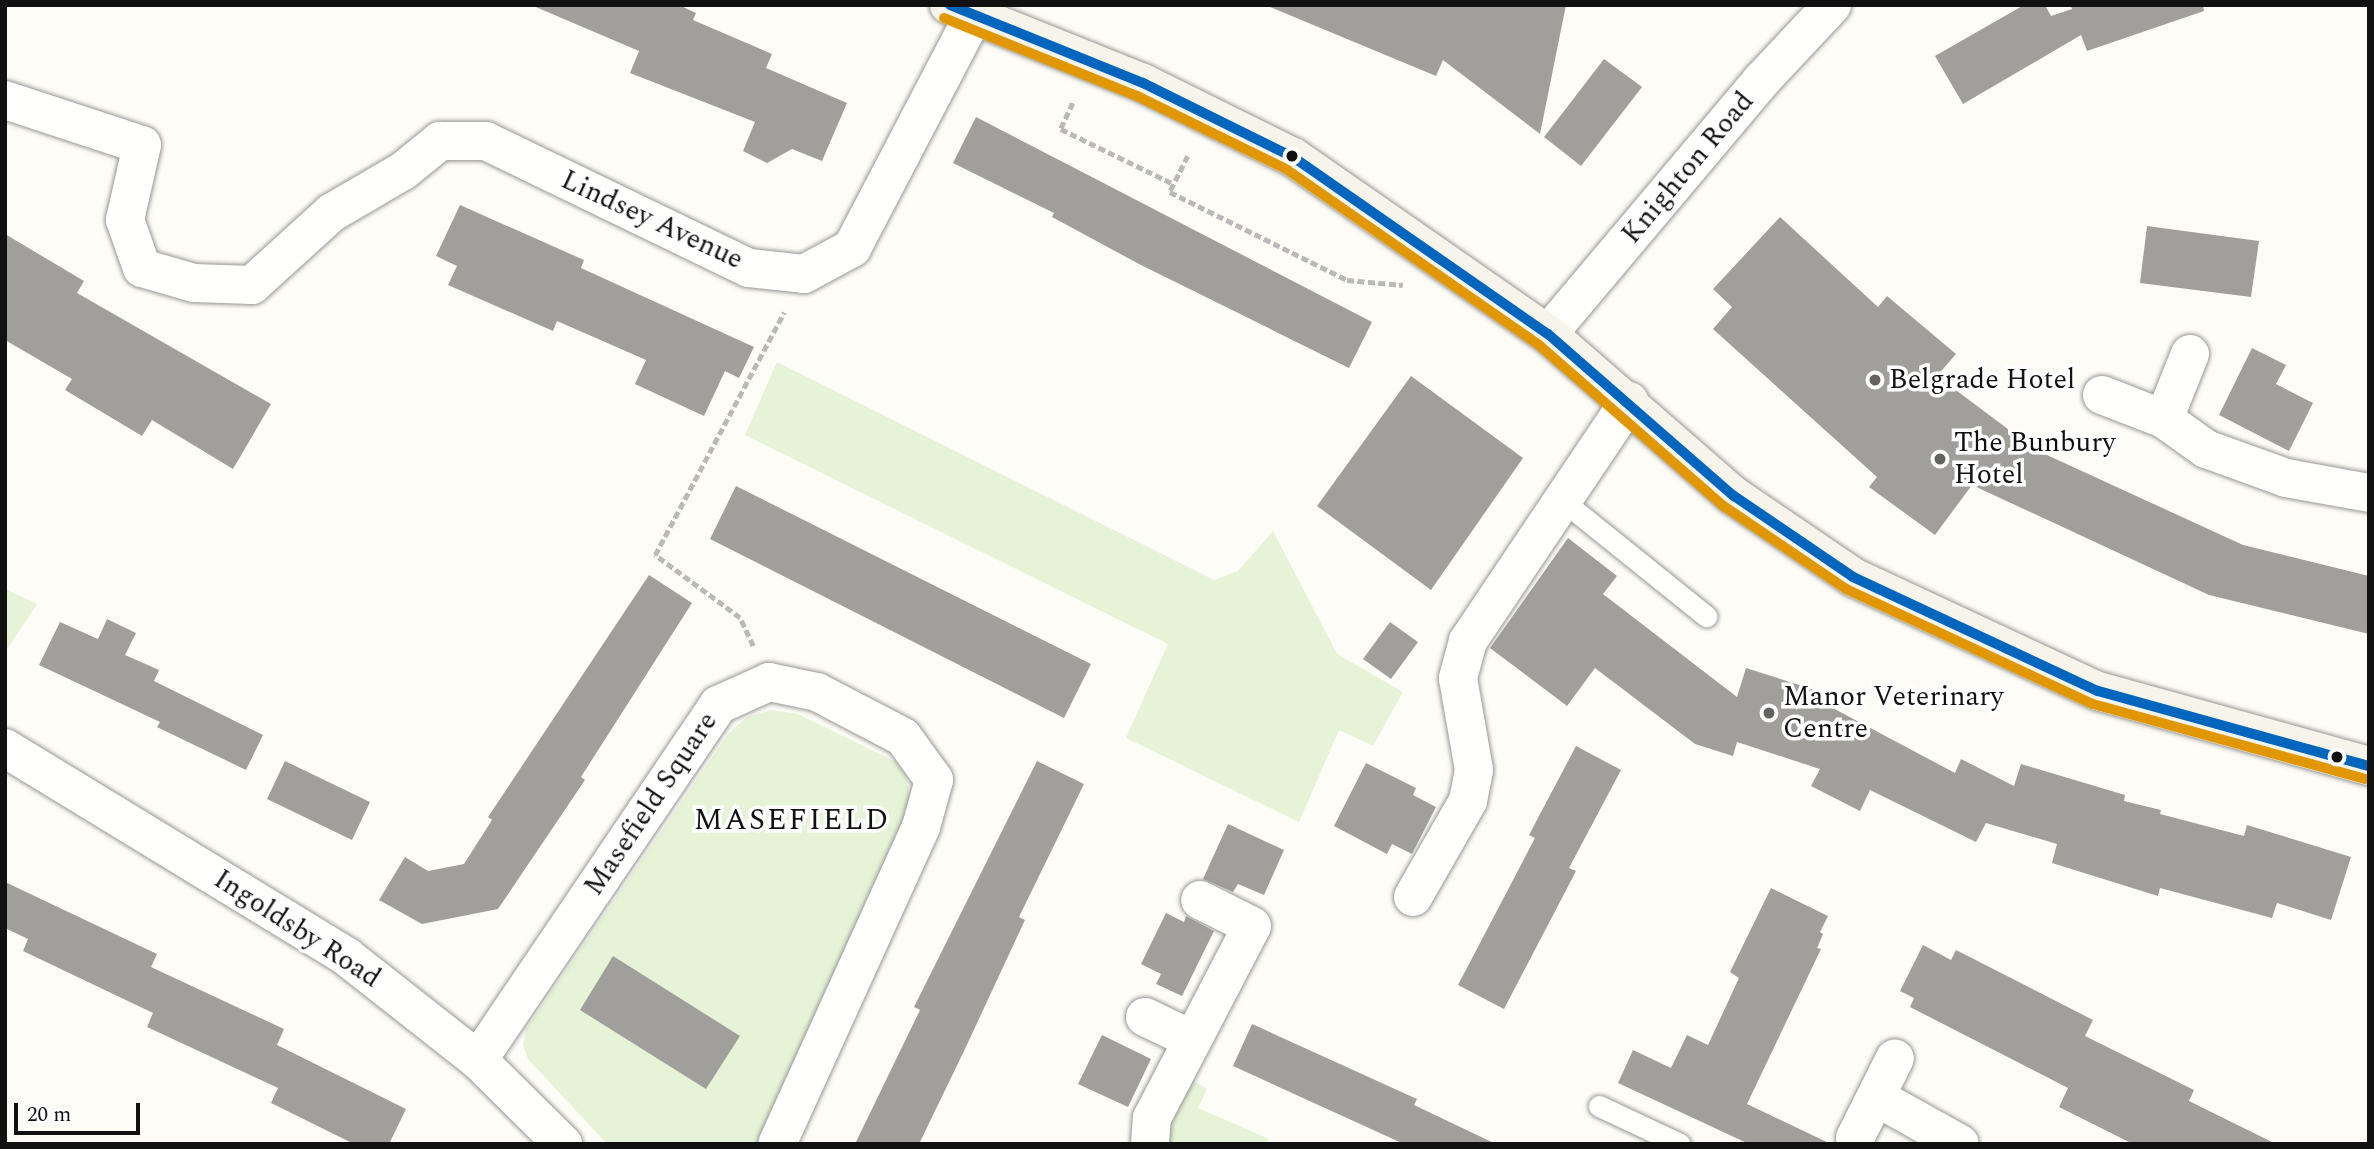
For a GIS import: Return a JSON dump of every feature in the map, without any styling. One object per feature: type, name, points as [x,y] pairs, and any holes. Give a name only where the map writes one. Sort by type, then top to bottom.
[{"type":"main road","points":[[962,10],[1143,83],[1293,157],[1548,334],[1629,401],[1734,496],[1853,577],[1932,617],[2098,691],[2369,766]]},
{"type":"street","name":"Knighton Road","points":[[1548,334],[1761,80],[1832,5]]},
{"type":"street","points":[[804,274],[852,248],[962,10]]},
{"type":"street","name":"Lindsey Avenue","points":[[5,100],[142,145],[125,220],[142,268],[194,283],[252,285],[331,213],[403,171],[440,141],[486,141],[749,268],[804,274]]},
{"type":"street","points":[[2164,419],[2190,354]]},
{"type":"street","points":[[2102,395],[2164,419],[2206,449],[2286,478],[2369,493]]},
{"type":"street","points":[[1413,897],[1468,802],[1475,771],[1458,678],[1468,641],[1629,401]]},
{"type":"street","points":[[769,682],[817,692],[903,737],[934,780],[921,827],[777,1144]]},
{"type":"street","name":"Masefield Square","points":[[478,1060],[718,705],[769,682]]},
{"type":"street","name":"Ingoldsby Road","points":[[5,748],[347,957],[478,1060],[563,1144]]},
{"type":"street","points":[[1150,1144],[1152,1118],[1252,926],[1200,900]]},
{"type":"street","points":[[1145,1017],[1193,1040]]},
{"type":"street","points":[[1855,1138],[1895,1058]]},
{"type":"street","points":[[1876,1097],[1960,1144]]},
{"type":"lane","points":[[1563,502],[1706,617]]},
{"type":"lane","points":[[1599,1106],[1680,1144]]},
{"type":"path","points":[[1073,103],[1061,129],[1174,184]]},
{"type":"path","points":[[1188,156],[1170,192],[1347,280],[1411,286]]},
{"type":"path","points":[[769,682],[740,618],[655,555],[804,274]]},
{"type":"green space","points":[[777,362],[1214,580],[1238,571],[1273,531],[1337,654],[1403,692],[1373,746],[1339,730],[1299,822],[1126,738],[1168,644],[745,435]]},
{"type":"green space","points":[[5,589],[37,604],[5,652]]},
{"type":"green space","points":[[771,710],[798,714],[896,762],[907,777],[912,810],[768,1144],[607,1144],[528,1059],[523,1045],[526,1029],[728,734],[747,717]]},
{"type":"green space","points":[[1187,1077],[1207,1089],[1198,1108],[1269,1139],[1265,1144],[1168,1144],[1169,1117]]},
{"type":"building","points":[[531,5],[679,5],[696,13],[693,20],[772,54],[766,68],[847,103],[822,161],[792,149],[767,163],[743,151],[755,122],[630,73],[639,51]]},
{"type":"building","points":[[1265,5],[1566,5],[1540,134],[1443,60],[1436,76]]},
{"type":"building","points":[[2024,5],[2045,5],[2051,16],[2072,9],[2071,5],[2203,5],[2204,11],[2087,51],[2081,35],[1963,104],[1935,56]]},
{"type":"building","points":[[1604,59],[1642,87],[1581,166],[1544,137]]},
{"type":"building","points":[[976,117],[1372,322],[1349,368],[1139,264],[1052,217],[1054,213],[953,163]]},
{"type":"building","points":[[460,205],[584,260],[581,268],[754,347],[739,378],[725,371],[704,416],[635,384],[646,360],[557,321],[553,331],[448,285],[457,266],[436,256]]},
{"type":"building","points":[[1780,217],[1878,307],[1887,296],[1956,354],[1937,376],[2036,450],[2243,545],[2369,576],[2369,634],[2209,595],[1972,485],[1935,535],[1869,487],[1877,477],[1713,329],[1732,307],[1713,289]]},
{"type":"building","points":[[2147,226],[2259,241],[2251,297],[2140,283]]},
{"type":"building","points":[[5,234],[84,281],[77,293],[271,404],[233,469],[152,420],[142,436],[65,390],[72,379],[5,340]]},
{"type":"building","points":[[2252,348],[2286,365],[2276,384],[2313,403],[2289,451],[2219,415]]},
{"type":"building","points":[[1411,376],[1523,458],[1431,590],[1317,506]]},
{"type":"building","points":[[736,486],[1091,664],[1064,718],[710,539]]},
{"type":"building","points":[[1568,538],[1617,576],[1603,594],[1737,697],[1746,668],[1815,690],[1812,697],[1955,773],[1961,759],[2014,786],[2021,764],[2125,795],[2124,801],[2161,810],[2160,814],[2244,836],[2247,825],[2351,857],[2331,920],[2277,903],[2272,918],[2160,888],[2158,896],[2052,863],[2057,844],[1986,823],[1976,842],[1870,790],[1860,811],[1811,786],[1820,769],[1737,742],[1733,756],[1695,744],[1595,668],[1567,706],[1490,648]]},
{"type":"building","points":[[649,575],[692,603],[581,777],[585,780],[498,909],[422,924],[379,900],[405,857],[428,871],[464,864],[492,820],[488,817]]},
{"type":"building","points":[[107,619],[136,633],[125,655],[159,670],[154,681],[263,735],[246,770],[157,727],[160,722],[39,665],[60,622],[98,639]]},
{"type":"building","points":[[1390,622],[1418,642],[1391,679],[1363,659]]},
{"type":"building","points":[[1576,746],[1621,770],[1569,868],[1576,871],[1504,1009],[1458,985],[1535,838],[1529,835]]},
{"type":"building","points":[[285,761],[370,802],[352,840],[267,799]]},
{"type":"building","points":[[1037,761],[1084,784],[1019,917],[1025,920],[964,1051],[919,1144],[855,1144],[920,1010],[914,1007]]},
{"type":"building","points":[[1366,763],[1416,788],[1413,795],[1436,807],[1412,854],[1392,844],[1387,854],[1334,826]]},
{"type":"building","points":[[1228,824],[1284,850],[1264,895],[1238,884],[1233,892],[1203,879]]},
{"type":"building","points":[[5,882],[157,954],[151,967],[284,1029],[277,1045],[406,1109],[389,1144],[354,1144],[271,1103],[278,1088],[147,1027],[153,1013],[23,951],[28,939],[5,928]]},
{"type":"building","points":[[1771,888],[1828,916],[1820,932],[1823,934],[1817,948],[1821,949],[1747,1104],[1831,1144],[1749,1144],[1618,1083],[1633,1050],[1671,1068],[1687,1035],[1708,1045],[1739,978],[1730,972]]},
{"type":"building","points":[[1166,913],[1184,922],[1186,916],[1214,931],[1182,996],[1156,984],[1161,974],[1141,964]]},
{"type":"building","points":[[1923,945],[1951,960],[1956,950],[2093,1020],[2085,1036],[2194,1090],[2189,1101],[2276,1144],[2133,1144],[2059,1107],[2068,1088],[1910,1007],[1914,998],[1900,991]]},
{"type":"building","points":[[613,956],[740,1036],[706,1089],[580,1010]]},
{"type":"building","points":[[1252,1024],[1417,1099],[1414,1105],[1496,1144],[1404,1144],[1233,1066]]},
{"type":"building","points":[[1102,1035],[1151,1059],[1128,1107],[1078,1084]]},
{"type":"transit line","points":[[950,5],[1143,83],[1293,157],[1548,334],[1734,496],[1853,577],[2098,691],[2369,766]]},
{"type":"transit line","points":[[944,18],[1137,96],[1286,169],[1539,345],[1725,507],[1846,589],[2093,704],[2365,779]]},
{"type":"place","name":"Belgrade Hotel","points":[[1875,380]]},
{"type":"place","name":"The Bunbury Hotel","points":[[1940,459]]},
{"type":"place","name":"Manor Veterinary Centre","points":[[1769,713]]},
{"type":"district","name":"MASEFIELD","points":[[792,820]]}]
